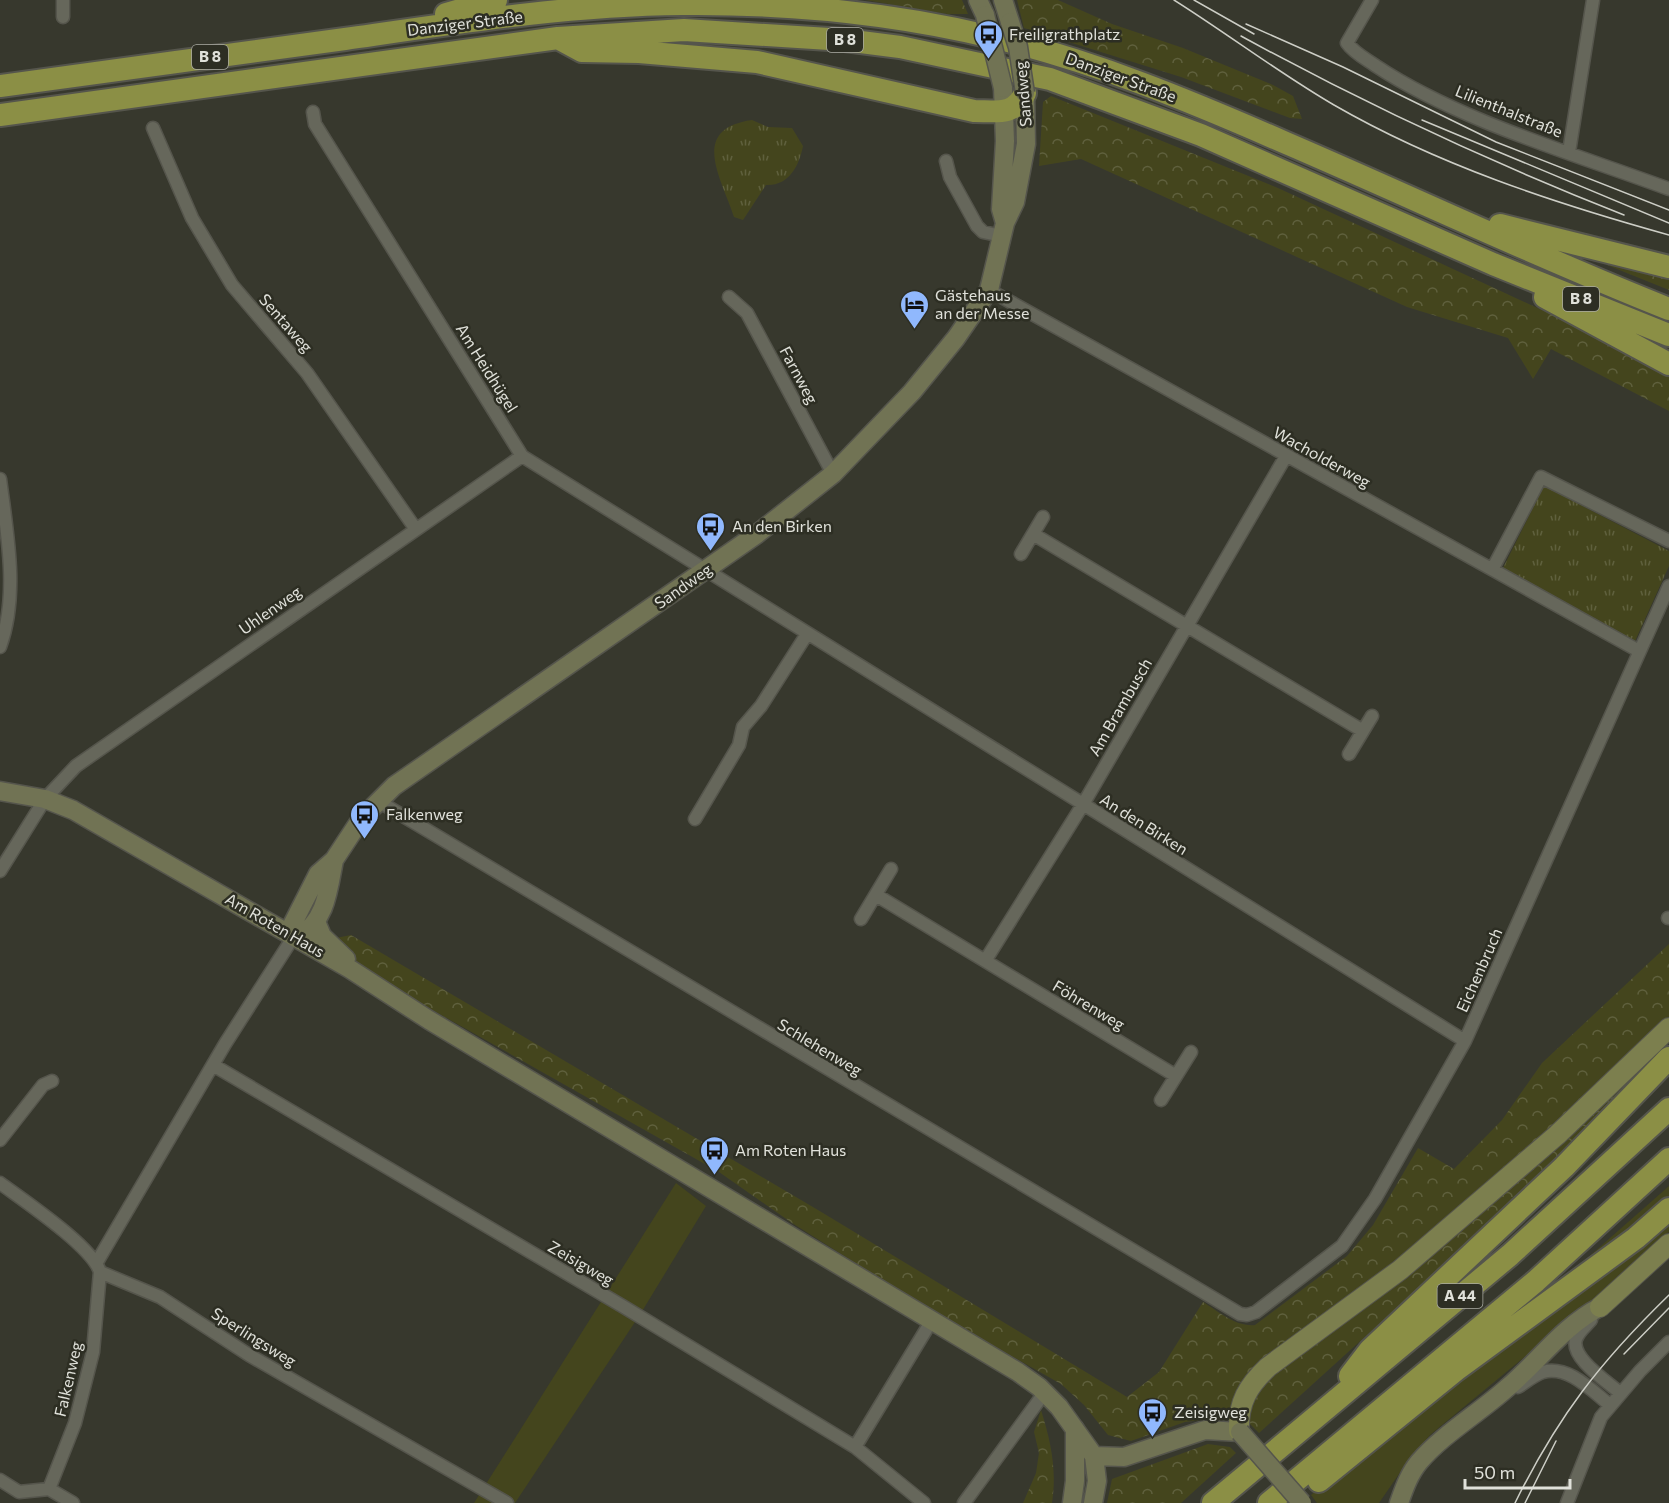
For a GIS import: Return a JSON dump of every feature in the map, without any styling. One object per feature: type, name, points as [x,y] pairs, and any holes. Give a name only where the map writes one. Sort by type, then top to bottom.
[{"type":"highway","points":[[419,28],[447,13],[496,0]]},
{"type":"highway","name":"Danziger Straße","points":[[0,86],[519,16],[680,3],[822,10],[989,36],[1106,69],[1195,103],[1449,213],[1498,238],[1669,309]]},
{"type":"highway","name":"Danziger Straße","points":[[0,115],[558,38],[642,31],[730,31],[900,47],[1039,76],[1126,105],[1201,135],[1493,264],[1669,335]]},
{"type":"highway","points":[[558,38],[582,51],[661,53],[757,62],[974,111],[1005,112],[1021,103],[1014,90]]},
{"type":"highway","points":[[1449,213],[1550,240],[1669,267]]},
{"type":"highway","points":[[1493,264],[1557,304],[1669,364]]},
{"type":"highway","points":[[1324,1409],[1370,1350],[1497,1232],[1669,1058]]},
{"type":"highway","name":"A 44","points":[[1214,1503],[1510,1255],[1669,1109]]},
{"type":"highway","name":"A 44","points":[[1269,1503],[1536,1281],[1669,1159]]},
{"type":"highway","points":[[1292,1503],[1423,1396],[1636,1239],[1669,1209]]},
{"type":"main road","points":[[1240,1431],[1244,1395],[1260,1374],[1400,1270],[1557,1135],[1669,1028]]},
{"type":"main road","points":[[1600,1307],[1669,1244]]},
{"type":"street","points":[[63,0],[63,17]]},
{"type":"street","name":"Sandweg","points":[[1003,0],[1018,47],[1014,90]]},
{"type":"street","name":"Lilienthalstraße","points":[[1372,0],[1347,43],[1352,50],[1387,73],[1454,108],[1669,189]]},
{"type":"street","points":[[1569,152],[1593,0]]},
{"type":"street","name":"Sandweg","points":[[293,936],[318,874],[333,860],[348,837],[378,801],[394,786],[758,534],[833,474],[912,392],[956,338],[989,290],[1003,230],[1015,202],[1026,144],[1014,90],[982,8]]},
{"type":"street","name":"Am Heidhügel","points":[[313,112],[315,124],[522,456],[707,570]]},
{"type":"street","name":"Sandweg","points":[[1003,230],[1001,209],[1005,112]]},
{"type":"street","name":"Sentaweg","points":[[153,128],[192,218],[232,285],[307,373],[415,528]]},
{"type":"street","points":[[946,161],[950,177],[976,226],[983,232],[1003,230]]},
{"type":"street","name":"Wacholderweg","points":[[989,290],[1639,651]]},
{"type":"street","name":"Farnweg","points":[[729,297],[747,313],[833,474]]},
{"type":"street","name":"Uhlenweg","points":[[0,872],[45,799],[76,766],[415,528],[522,456]]},
{"type":"street","name":"Am Brambusch","points":[[1082,806],[1286,456]]},
{"type":"street","points":[[1493,568],[1541,477],[1669,541]]},
{"type":"street","points":[[0,479],[9,568],[7,621],[0,647]]},
{"type":"street","points":[[1021,555],[1043,517]]},
{"type":"street","points":[[1033,534],[1363,731]]},
{"type":"street","name":"An den Birken","points":[[707,570],[1082,806],[1465,1041]]},
{"type":"street","name":"Eichenbruch","points":[[1247,1316],[1256,1312],[1342,1246],[1375,1199],[1465,1041],[1669,586]]},
{"type":"street","points":[[695,819],[739,745],[743,727],[761,706],[807,634]]},
{"type":"street","points":[[1349,754],[1372,716]]},
{"type":"street","name":"Am Roten Haus","points":[[0,791],[45,799],[73,810],[350,969],[429,1020],[1018,1372],[1045,1392],[1094,1456]]},
{"type":"street","name":"Schlehenweg","points":[[378,801],[902,1115],[1247,1316]]},
{"type":"street","points":[[985,961],[1082,806]]},
{"type":"street","name":"Sandweg","points":[[317,924],[330,884],[333,860]]},
{"type":"street","points":[[861,919],[891,869]]},
{"type":"street","name":"Föhrenweg","points":[[876,895],[1176,1076]]},
{"type":"street","points":[[293,936],[317,924],[322,936],[345,956],[350,969]]},
{"type":"street","name":"Falkenweg","points":[[49,1489],[75,1423],[93,1352],[99,1267],[213,1065],[293,936]]},
{"type":"street","points":[[1161,1100],[1191,1052]]},
{"type":"street","name":"Zeisigweg","points":[[213,1065],[624,1307],[855,1448],[924,1503]]},
{"type":"street","points":[[0,1140],[43,1084],[52,1081]]},
{"type":"street","name":"Sperlingsweg","points":[[0,1183],[40,1212],[99,1267],[160,1297],[249,1356],[507,1503]]},
{"type":"street","points":[[1399,1503],[1408,1479],[1419,1462],[1532,1367],[1559,1336],[1584,1315],[1600,1307]]},
{"type":"street","points":[[1600,1307],[1580,1331],[1575,1344],[1585,1363],[1620,1393]]},
{"type":"street","points":[[855,1448],[932,1320]]},
{"type":"street","points":[[1568,1503],[1598,1424],[1620,1393],[1669,1342]]},
{"type":"street","points":[[1506,1390],[1521,1385],[1545,1371],[1556,1371],[1577,1378],[1610,1405]]},
{"type":"street","points":[[964,1503],[1045,1392]]},
{"type":"street","points":[[1072,1503],[1075,1481],[1075,1429]]},
{"type":"street","points":[[1093,1503],[1097,1481],[1094,1456],[1124,1458],[1205,1430],[1240,1431],[1302,1503]]},
{"type":"street","points":[[0,1480],[19,1492],[49,1489],[73,1503]]},
{"type":"green space","points":[[865,0],[962,0],[968,14],[948,14]]},
{"type":"green space","points":[[1017,0],[1058,0],[1112,24],[1183,48],[1273,85],[1293,96],[1302,119],[1290,118],[1181,77],[1024,28]]},
{"type":"green space","points":[[1051,96],[1278,188],[1559,318],[1669,377],[1669,411],[1551,349],[1533,379],[1508,338],[1407,307],[1081,159],[1039,166],[1043,102]]},
{"type":"green space","points":[[752,120],[768,127],[792,128],[803,146],[799,161],[792,173],[781,182],[766,185],[743,220],[734,217],[722,186],[714,157],[715,144],[721,133],[733,125]]},
{"type":"green space","points":[[1603,259],[1669,275],[1669,290],[1607,265]]},
{"type":"green space","points":[[1544,486],[1669,551],[1669,566],[1635,641],[1503,568]]},
{"type":"green space","points":[[351,935],[818,1210],[1127,1397],[1159,1372],[1203,1302],[1234,1321],[1255,1325],[1347,1256],[1373,1225],[1418,1148],[1454,1169],[1502,1120],[1542,1063],[1669,944],[1669,1043],[1626,1090],[1444,1265],[1259,1433],[1246,1420],[1232,1416],[1185,1422],[1131,1441],[1108,1435],[1084,1405],[1061,1384],[930,1310],[792,1223],[719,1172],[360,969],[331,939]]},
{"type":"green space","points":[[676,1183],[706,1206],[641,1313],[515,1503],[474,1503]]},
{"type":"green space","points":[[1669,1186],[1669,1196],[1655,1209],[1568,1280],[1560,1282]]},
{"type":"green space","points":[[1669,1219],[1669,1232],[1595,1299],[1430,1435],[1410,1458],[1379,1503],[1317,1503],[1311,1495],[1360,1454]]},
{"type":"green space","points":[[1041,1410],[1052,1456],[1054,1479],[1052,1503],[1023,1503],[1036,1473],[1039,1453],[1034,1432]]},
{"type":"green space","points":[[1208,1444],[1230,1447],[1236,1453],[1181,1503],[1107,1503],[1112,1479]]},
{"type":"tram line","points":[[1174,0],[1314,93],[1414,146],[1540,196],[1669,235]]},
{"type":"tram line","points":[[1194,0],[1254,34]]},
{"type":"tram line","points":[[1246,24],[1343,67],[1496,142],[1669,210]]},
{"type":"tram line","points":[[1241,36],[1430,132],[1624,215]]},
{"type":"tram line","points":[[1422,120],[1669,223]]},
{"type":"tram line","points":[[1515,1503],[1548,1443],[1582,1392],[1601,1367],[1669,1295]]},
{"type":"tram line","points":[[1624,1354],[1669,1308]]},
{"type":"tram line","points":[[1525,1503],[1556,1441]]},
{"type":"place","name":"Freiligrathplatz","points":[[988,60]]},
{"type":"place","name":"Gästehaus an der Messe","points":[[914,330]]},
{"type":"place","name":"An den Birken","points":[[711,552]]},
{"type":"place","name":"Falkenweg","points":[[365,840]]},
{"type":"place","name":"Am Roten Haus","points":[[714,1176]]},
{"type":"place","name":"Zeisigweg","points":[[1153,1438]]}]
